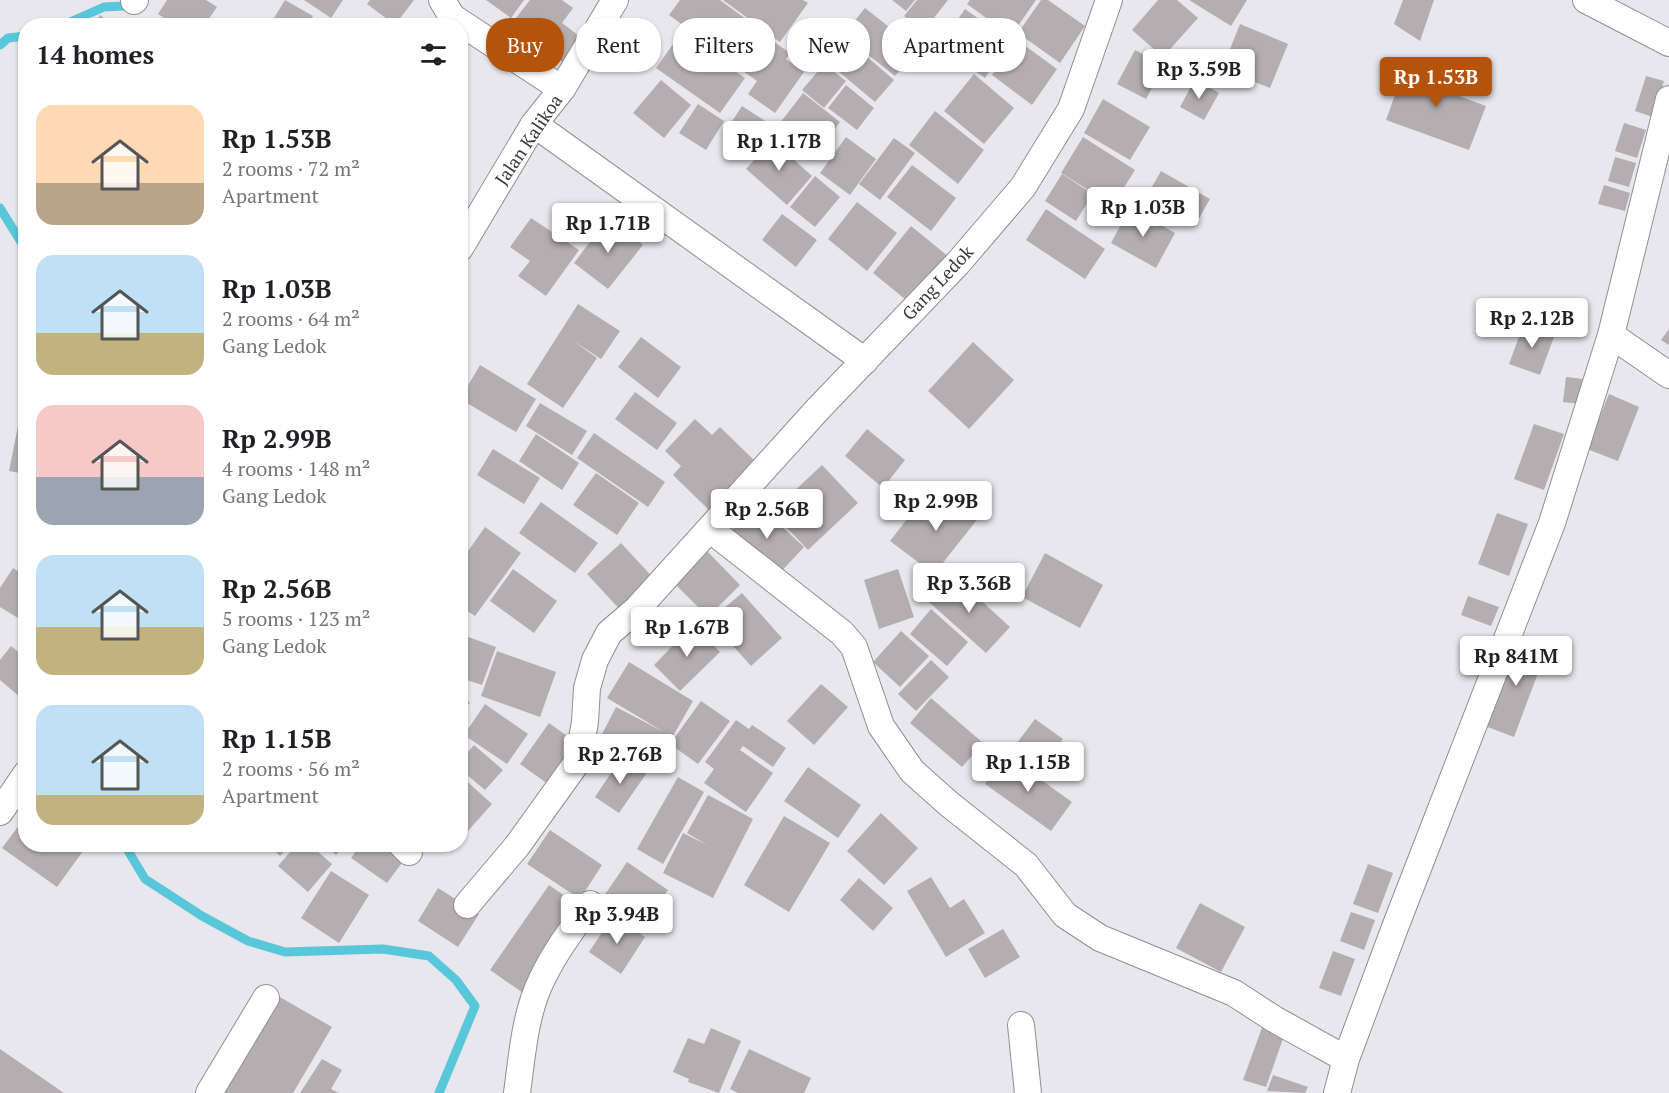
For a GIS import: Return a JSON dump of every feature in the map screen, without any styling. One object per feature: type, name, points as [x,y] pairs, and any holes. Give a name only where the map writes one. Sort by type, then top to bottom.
[{"type":"street","points":[[442,0],[454,18]]},
{"type":"street","name":"Jalan Kalikoa","points":[[468,235],[534,124],[562,89],[615,0]]},
{"type":"street","name":"Gang Ledok","points":[[467,905],[517,846],[578,761],[585,722],[587,688],[595,660],[609,633],[637,609],[711,530],[864,361],[958,263],[1023,187],[1071,109],[1110,0]]},
{"type":"street","points":[[1586,0],[1669,43]]},
{"type":"street","points":[[468,27],[562,89]]},
{"type":"street","points":[[1337,1093],[1346,1059],[1552,523],[1611,335],[1669,99]]},
{"type":"street","points":[[534,124],[864,361]]},
{"type":"street","points":[[1611,335],[1669,375]]},
{"type":"street","points":[[711,530],[842,633],[854,647],[881,726],[912,771],[949,804],[1026,865],[1065,915],[1100,938],[1234,993],[1274,1019],[1346,1059]]},
{"type":"street","points":[[0,812],[18,786]]},
{"type":"street","points":[[518,1093],[526,1035],[541,981],[590,904]]},
{"type":"street","points":[[209,1093],[266,998]]},
{"type":"street","points":[[1021,1024],[1028,1093]]},
{"type":"building","points":[[167,0],[206,0],[217,7],[209,18],[164,18],[158,14]]},
{"type":"building","points":[[285,0],[313,16],[312,18],[274,18]]},
{"type":"building","points":[[304,0],[343,0],[331,18]]},
{"type":"building","points":[[370,0],[414,0],[400,18],[386,18],[367,4]]},
{"type":"building","points":[[486,0],[524,0],[511,18]]},
{"type":"building","points":[[530,0],[562,0],[573,8],[564,20],[564,18],[516,18]]},
{"type":"building","points":[[680,0],[720,0],[745,18],[673,18],[669,15]]},
{"type":"building","points":[[723,0],[803,0],[808,3],[797,18],[787,18],[787,32],[780,42],[775,38],[775,18],[747,18]]},
{"type":"building","points":[[892,0],[915,0],[906,11]]},
{"type":"building","points":[[917,0],[948,0],[934,18],[906,18],[904,16]]},
{"type":"building","points":[[970,0],[1036,0],[1024,18],[986,18],[967,4]]},
{"type":"building","points":[[1041,0],[1048,0],[1085,26],[1060,63],[1026,39],[1026,22]]},
{"type":"building","points":[[1158,0],[1177,0],[1198,18],[1163,57],[1132,30]]},
{"type":"building","points":[[1189,0],[1247,0],[1231,26]]},
{"type":"building","points":[[1403,0],[1434,0],[1420,41],[1394,24]]},
{"type":"building","points":[[865,8],[882,21],[882,66],[870,56],[870,18],[857,18]]},
{"type":"building","points":[[965,9],[978,18],[959,18]]},
{"type":"building","points":[[564,24],[576,34],[576,46],[564,63]]},
{"type":"building","points":[[1240,24],[1288,44],[1270,88],[1222,69]]},
{"type":"building","points":[[775,43],[787,51],[787,72],[804,72],[775,113],[748,94],[757,81],[744,72],[775,72]]},
{"type":"building","points":[[673,44],[673,72],[736,72],[745,78],[720,113],[661,72],[661,61]]},
{"type":"building","points":[[1026,47],[1057,69],[1032,105],[992,75],[994,72],[1026,72]]},
{"type":"building","points":[[1135,50],[1164,65],[1146,99],[1117,84]]},
{"type":"building","points":[[870,59],[894,80],[875,102],[839,72],[870,72]]},
{"type":"building","points":[[1433,61],[1456,70],[1448,92],[1486,106],[1469,150],[1386,120],[1402,75],[1425,83]]},
{"type":"building","points":[[817,72],[834,72],[846,81],[824,108],[802,90]]},
{"type":"building","points":[[976,72],[989,72],[985,78]]},
{"type":"building","points":[[974,74],[1014,108],[984,144],[944,111]]},
{"type":"building","points":[[1646,76],[1664,81],[1653,117],[1635,111]]},
{"type":"building","points":[[1195,79],[1219,93],[1204,120],[1180,107]]},
{"type":"building","points":[[661,80],[691,105],[664,138],[633,113]]},
{"type":"building","points":[[846,85],[874,108],[857,130],[828,108]]},
{"type":"building","points":[[803,93],[840,122],[811,161],[773,132]]},
{"type":"building","points":[[1103,99],[1150,127],[1130,160],[1084,133]]},
{"type":"building","points":[[698,104],[724,121],[706,150],[679,133]]},
{"type":"building","points":[[742,106],[770,124],[753,151],[725,132]]},
{"type":"building","points":[[935,111],[984,150],[958,184],[909,145]]},
{"type":"building","points":[[1624,123],[1646,130],[1637,158],[1615,151]]},
{"type":"building","points":[[846,137],[876,159],[850,195],[820,173]]},
{"type":"building","points":[[1083,137],[1135,170],[1113,205],[1061,173]]},
{"type":"building","points":[[894,138],[915,153],[880,200],[859,184]]},
{"type":"building","points":[[772,140],[812,176],[787,205],[746,169]]},
{"type":"building","points":[[1615,157],[1636,163],[1629,187],[1608,181]]},
{"type":"building","points":[[912,165],[956,198],[931,231],[887,197]]},
{"type":"building","points":[[1161,171],[1210,199],[1194,227],[1145,199]]},
{"type":"building","points":[[1062,174],[1093,194],[1076,221],[1045,201]]},
{"type":"building","points":[[815,176],[840,197],[815,227],[790,207]]},
{"type":"building","points":[[1604,185],[1630,193],[1625,211],[1598,204]]},
{"type":"building","points":[[857,202],[897,233],[867,271],[828,239]]},
{"type":"building","points":[[1130,208],[1175,233],[1156,268],[1111,243]]},
{"type":"building","points":[[1046,209],[1105,249],[1085,279],[1026,240]]},
{"type":"building","points":[[782,214],[817,240],[796,267],[762,240]]},
{"type":"building","points":[[531,218],[579,250],[546,296],[518,276],[530,261],[510,247]]},
{"type":"building","points":[[608,218],[643,245],[608,289],[574,263]]},
{"type":"building","points":[[911,226],[949,257],[911,304],[873,273]]},
{"type":"building","points":[[578,304],[620,331],[601,359],[572,340],[597,358],[563,408],[527,384]]},
{"type":"building","points":[[1524,323],[1555,334],[1540,375],[1509,364]]},
{"type":"building","points":[[1669,329],[1669,345],[1661,340]]},
{"type":"building","points":[[641,337],[681,367],[658,398],[618,367]]},
{"type":"building","points":[[973,342],[1014,380],[969,429],[928,391]]},
{"type":"building","points":[[480,365],[536,399],[516,432],[468,404],[468,385]]},
{"type":"building","points":[[1566,377],[1583,379],[1580,404],[1563,402]]},
{"type":"building","points":[[635,392],[677,423],[657,450],[615,419]]},
{"type":"building","points":[[1609,394],[1639,407],[1618,461],[1587,449]]},
{"type":"building","points":[[540,403],[587,431],[572,455],[526,426]]},
{"type":"building","points":[[695,419],[712,435],[720,427],[757,463],[710,511],[673,475],[681,466],[665,451]]},
{"type":"building","points":[[1534,424],[1564,434],[1544,490],[1514,479]]},
{"type":"building","points":[[18,426],[18,473],[9,471]]},
{"type":"building","points":[[867,429],[905,460],[883,488],[845,456]]},
{"type":"building","points":[[594,433],[665,482],[648,507],[577,458]]},
{"type":"building","points":[[536,434],[579,463],[562,490],[519,461]]},
{"type":"building","points":[[493,449],[540,478],[524,504],[477,475]]},
{"type":"building","points":[[822,465],[858,503],[808,550],[772,512]]},
{"type":"building","points":[[596,473],[639,503],[617,535],[573,505]]},
{"type":"building","points":[[948,489],[980,516],[934,574],[890,541],[914,510],[946,535],[925,517]]},
{"type":"building","points":[[541,502],[598,543],[575,573],[519,533]]},
{"type":"building","points":[[757,504],[804,547],[778,575],[731,532]]},
{"type":"building","points":[[1497,513],[1528,524],[1509,576],[1478,564]]},
{"type":"building","points":[[485,527],[521,553],[475,616],[468,611],[468,551]]},
{"type":"building","points":[[621,543],[658,583],[624,614],[587,574]]},
{"type":"building","points":[[706,550],[740,585],[708,617],[674,583]]},
{"type":"building","points":[[1045,553],[1103,585],[1080,628],[1022,597]]},
{"type":"building","points":[[13,568],[18,571],[18,618],[0,607],[0,588]]},
{"type":"building","points":[[513,569],[557,601],[534,633],[490,601]]},
{"type":"building","points":[[898,569],[914,617],[879,629],[864,580]]},
{"type":"building","points":[[953,575],[1010,627],[986,653],[929,602]]},
{"type":"building","points":[[742,593],[782,638],[751,666],[710,620]]},
{"type":"building","points":[[1468,596],[1499,607],[1491,626],[1461,615]]},
{"type":"building","points":[[931,609],[968,642],[947,666],[910,634]]},
{"type":"building","points":[[693,625],[720,652],[680,691],[654,665]]},
{"type":"building","points":[[901,631],[929,656],[900,687],[873,662]]},
{"type":"building","points":[[468,637],[496,647],[482,685],[468,681]]},
{"type":"building","points":[[1519,637],[1547,649],[1514,737],[1485,726]]},
{"type":"building","points":[[11,646],[18,652],[18,695],[0,680],[0,660]]},
{"type":"building","points":[[497,651],[556,672],[540,717],[481,696]]},
{"type":"building","points":[[931,660],[949,677],[916,711],[898,694]]},
{"type":"building","points":[[629,662],[693,701],[653,771],[598,742],[616,707],[664,732],[607,698]]},
{"type":"building","points":[[821,684],[848,707],[814,745],[787,721]]},
{"type":"building","points":[[931,698],[983,743],[962,767],[910,723]]},
{"type":"building","points":[[701,701],[730,721],[698,764],[670,744]]},
{"type":"building","points":[[485,704],[528,734],[507,764],[468,738],[468,729]]},
{"type":"building","points":[[1035,719],[1063,739],[1043,768],[1014,747]]},
{"type":"building","points":[[736,720],[749,729],[752,725],[786,748],[773,767],[743,746],[740,750],[773,773],[746,812],[704,783],[714,769],[705,762]]},
{"type":"building","points":[[549,723],[577,743],[548,784],[520,764]]},
{"type":"building","points":[[474,745],[503,770],[485,790],[468,776],[468,752]]},
{"type":"building","points":[[1006,755],[1072,802],[1051,831],[985,784]]},
{"type":"building","points":[[621,758],[646,774],[619,813],[595,797]]},
{"type":"building","points":[[808,767],[861,805],[838,838],[784,801]]},
{"type":"building","points":[[678,777],[704,792],[663,864],[637,849]]},
{"type":"building","points":[[468,782],[492,804],[468,831]]},
{"type":"building","points":[[708,795],[753,819],[713,898],[663,873],[683,833],[707,845],[687,833]]},
{"type":"building","points":[[881,813],[918,848],[884,885],[847,851]]},
{"type":"building","points":[[784,816],[830,843],[789,912],[744,885]]},
{"type":"building","points":[[18,827],[18,852],[82,852],[57,887],[2,848]]},
{"type":"building","points":[[550,830],[602,865],[580,899],[527,864]]},
{"type":"building","points":[[290,852],[318,852],[332,864],[308,892],[278,866]]},
{"type":"building","points":[[355,852],[402,852],[407,856],[387,883],[351,858]]},
{"type":"building","points":[[627,862],[668,890],[640,930],[600,902]]},
{"type":"building","points":[[1368,864],[1393,873],[1378,913],[1353,904]]},
{"type":"building","points":[[331,871],[369,895],[339,943],[301,918]]},
{"type":"building","points":[[931,877],[950,908],[964,899],[985,933],[946,957],[907,891]]},
{"type":"building","points":[[859,878],[893,908],[873,931],[840,900]]},
{"type":"building","points":[[549,885],[585,910],[526,995],[490,970]]},
{"type":"building","points":[[438,888],[479,914],[458,947],[418,921]]},
{"type":"building","points":[[1200,903],[1245,927],[1221,972],[1176,948]]},
{"type":"building","points":[[1351,912],[1375,920],[1364,950],[1340,941]]},
{"type":"building","points":[[613,916],[645,937],[621,974],[589,952]]},
{"type":"building","points":[[1003,929],[1020,957],[985,978],[968,949]]},
{"type":"building","points":[[1333,951],[1355,959],[1341,996],[1319,988]]},
{"type":"building","points":[[278,996],[332,1027],[293,1093],[221,1093]]},
{"type":"building","points":[[1263,1025],[1285,1033],[1266,1087],[1243,1080]]},
{"type":"building","points":[[711,1028],[741,1041],[719,1093],[688,1082],[689,1079],[673,1072],[688,1038],[704,1044]]},
{"type":"building","points":[[0,1049],[64,1093],[0,1093]]},
{"type":"building","points":[[749,1049],[811,1078],[804,1093],[738,1093],[730,1089]]},
{"type":"building","points":[[322,1059],[342,1070],[331,1089],[339,1093],[300,1093]]},
{"type":"building","points":[[1273,1075],[1308,1087],[1305,1093],[1267,1091]]},
{"type":"waterway","points":[[79,18],[104,7],[124,6],[128,0]]},
{"type":"waterway","points":[[0,45],[8,38],[18,37]]},
{"type":"waterway","points":[[0,208],[18,237]]},
{"type":"waterway","points":[[129,852],[145,879],[202,916],[248,941],[285,952],[383,949],[429,956],[456,980],[475,1006],[439,1093]]}]
